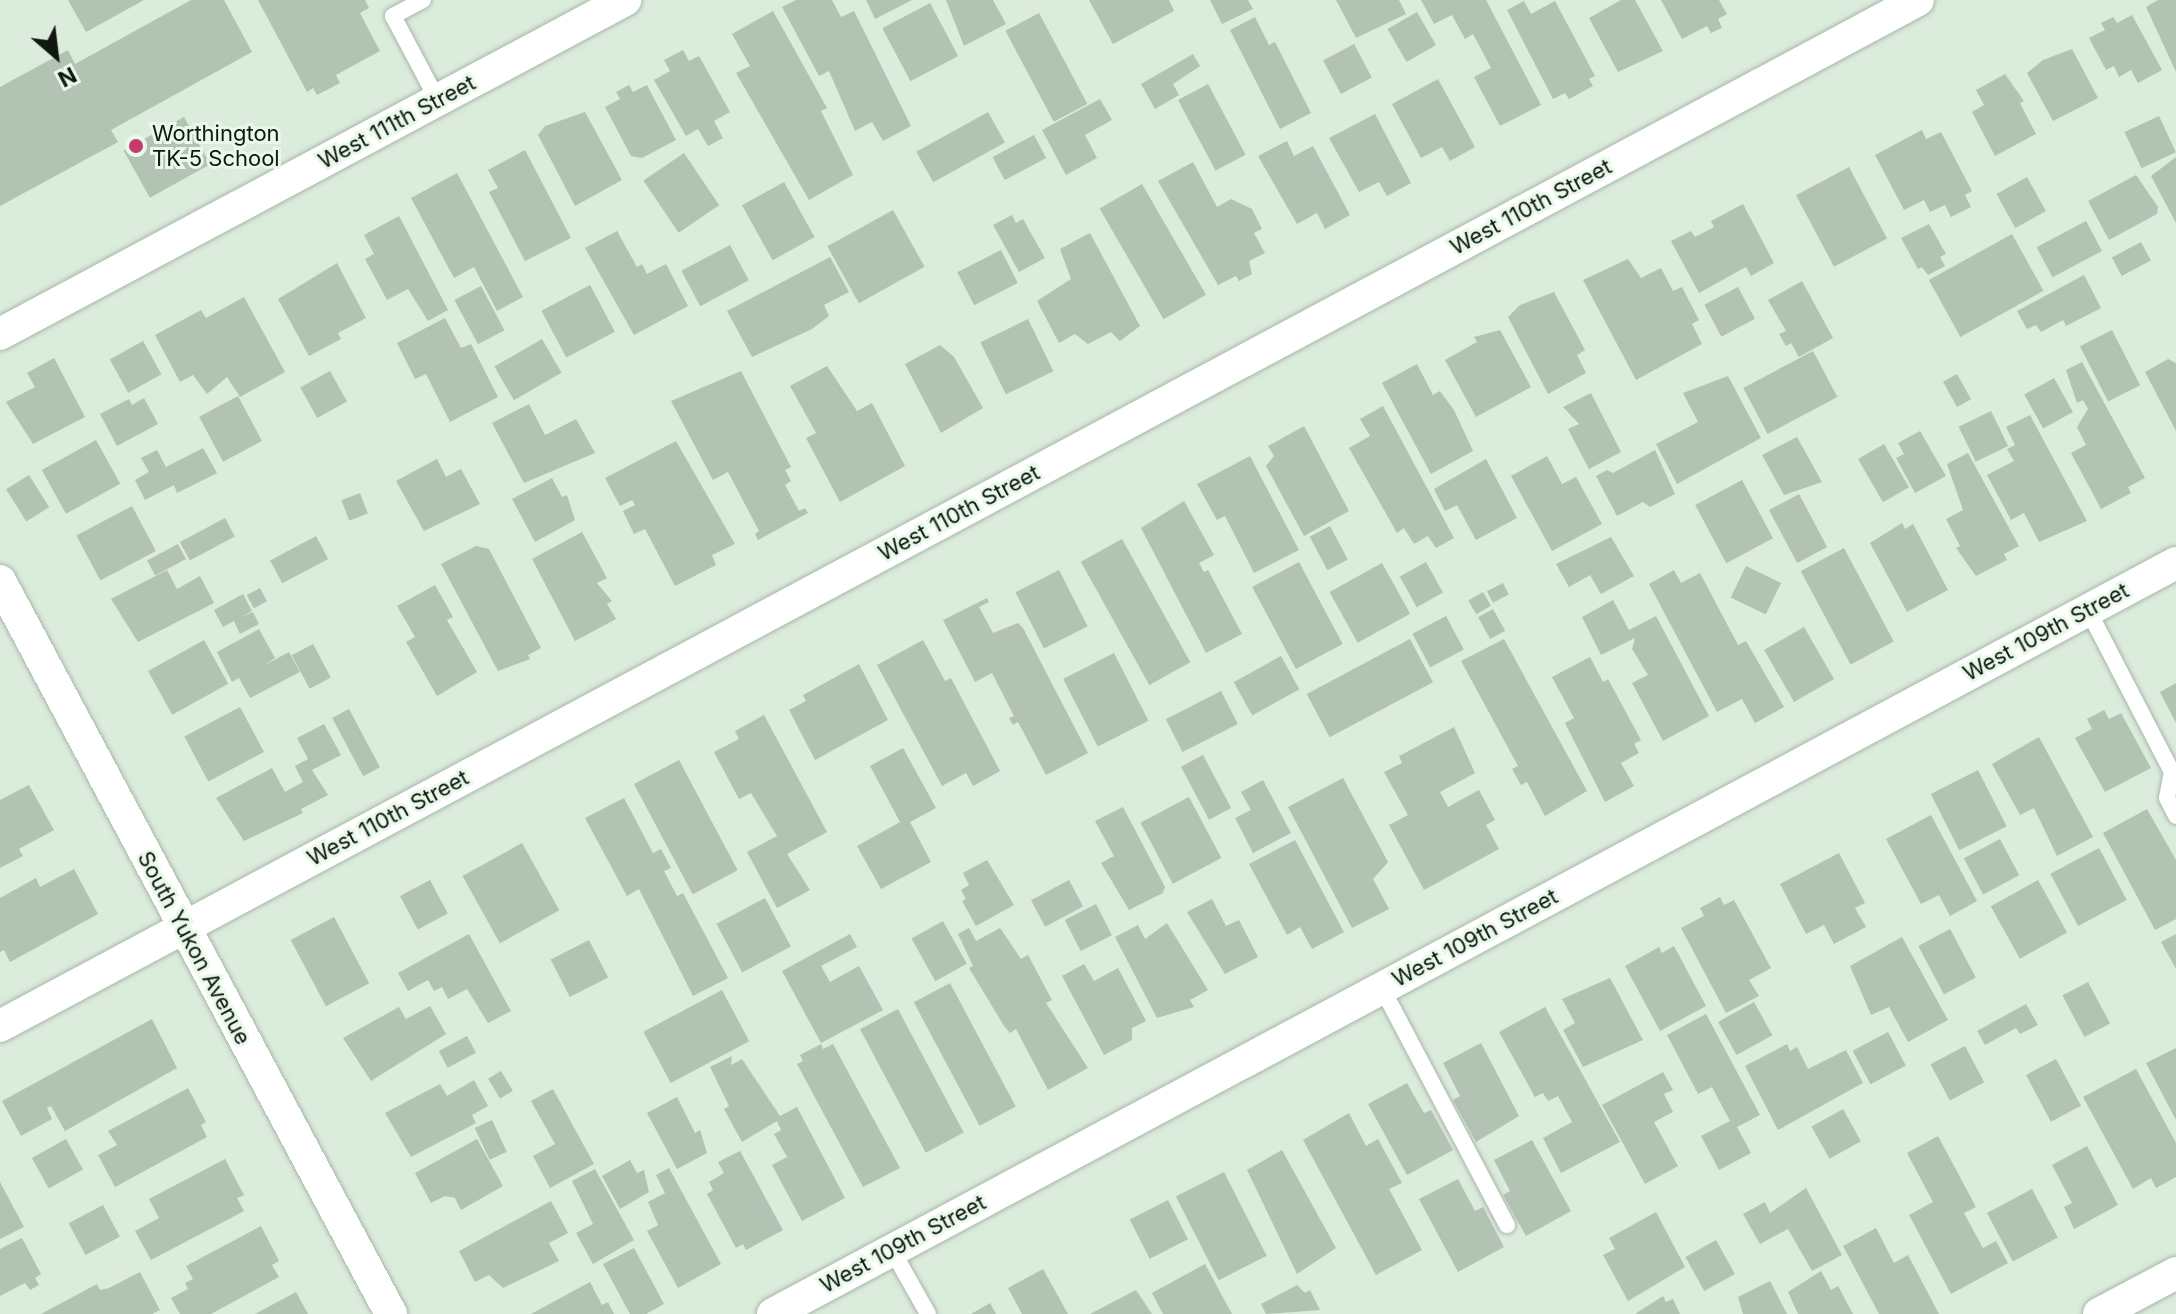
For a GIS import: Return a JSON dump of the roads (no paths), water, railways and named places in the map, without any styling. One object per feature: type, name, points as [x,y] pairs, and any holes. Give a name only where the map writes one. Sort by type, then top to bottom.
[{"type":"street","name":"West 111th Street","points":[[0,334],[625,0]]},
{"type":"street","name":"West 110th Street","points":[[0,1026],[1918,0]]},
{"type":"street","name":"West 109th Street","points":[[773,1314],[2176,563]]},
{"type":"street","name":"South Yukon Avenue","points":[[0,581],[391,1314]]},
{"type":"street","points":[[2099,1314],[2176,1273]]},
{"type":"lane","points":[[423,0],[393,16],[438,101]]},
{"type":"lane","points":[[2088,610],[2172,772],[2167,798],[2176,816]]},
{"type":"lane","points":[[1382,988],[1507,1225]]},
{"type":"lane","points":[[892,1250],[928,1314]]},
{"type":"place","name":"Worthington TK-5 School","points":[[136,146]]}]
